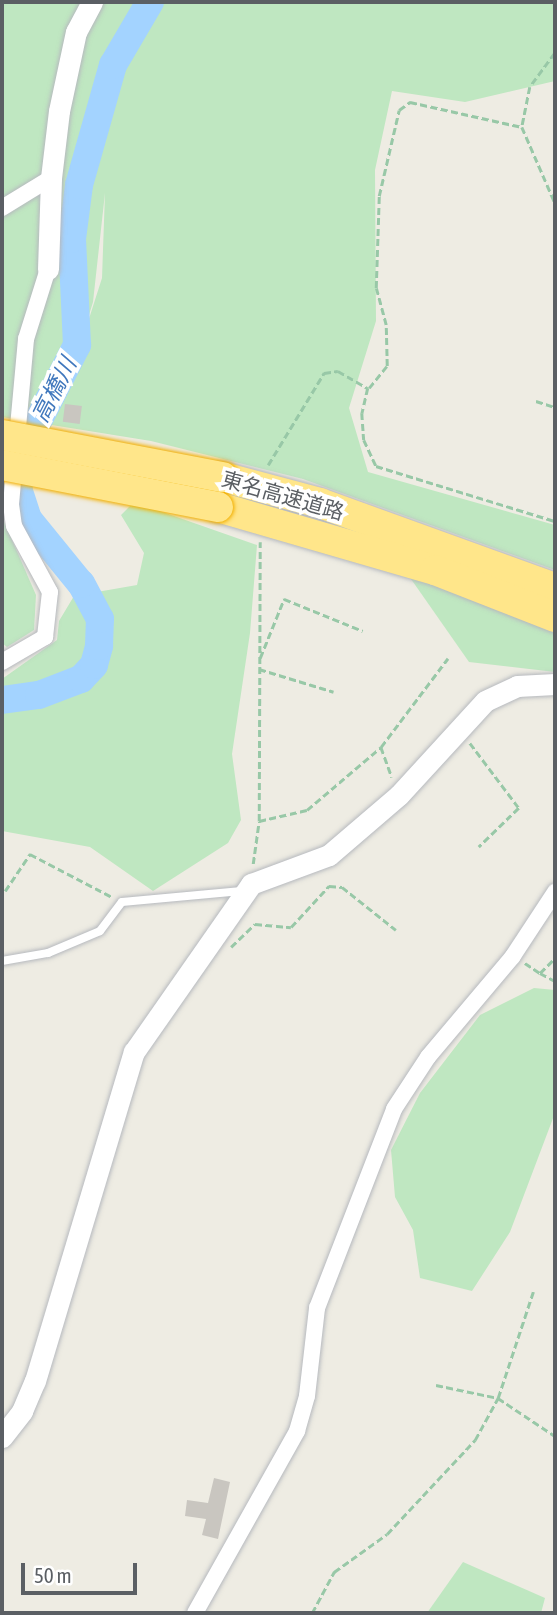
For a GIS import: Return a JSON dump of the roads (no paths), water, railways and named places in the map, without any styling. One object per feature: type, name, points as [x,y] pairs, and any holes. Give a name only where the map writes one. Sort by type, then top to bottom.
[{"type":"highway","name":"東名高速道路","points":[[2,435],[223,477],[320,503],[555,588]]},
{"type":"highway","name":"東名高速道路","points":[[2,465],[218,507],[369,549],[555,617]]},
{"type":"street","points":[[2,662],[46,637],[50,592],[14,526],[11,504],[26,339],[48,269],[51,178],[59,111],[76,32],[92,2]]},
{"type":"street","points":[[2,208],[51,178]]},
{"type":"street","points":[[2,1437],[22,1411],[35,1381],[134,1052],[248,888],[329,855],[399,795],[485,701],[517,686],[555,684]]},
{"type":"street","points":[[195,1613],[297,1431],[307,1396],[317,1308],[394,1109],[428,1057],[513,956],[555,892]]},
{"type":"lane","points":[[2,961],[48,953],[100,931],[122,902],[248,888]]},
{"type":"waterway","name":"高橋川","points":[[2,700],[39,695],[81,679],[94,665],[99,646],[100,619],[81,584],[28,519],[18,488],[33,431],[77,345],[72,239],[79,185],[113,65],[150,2]]}]
